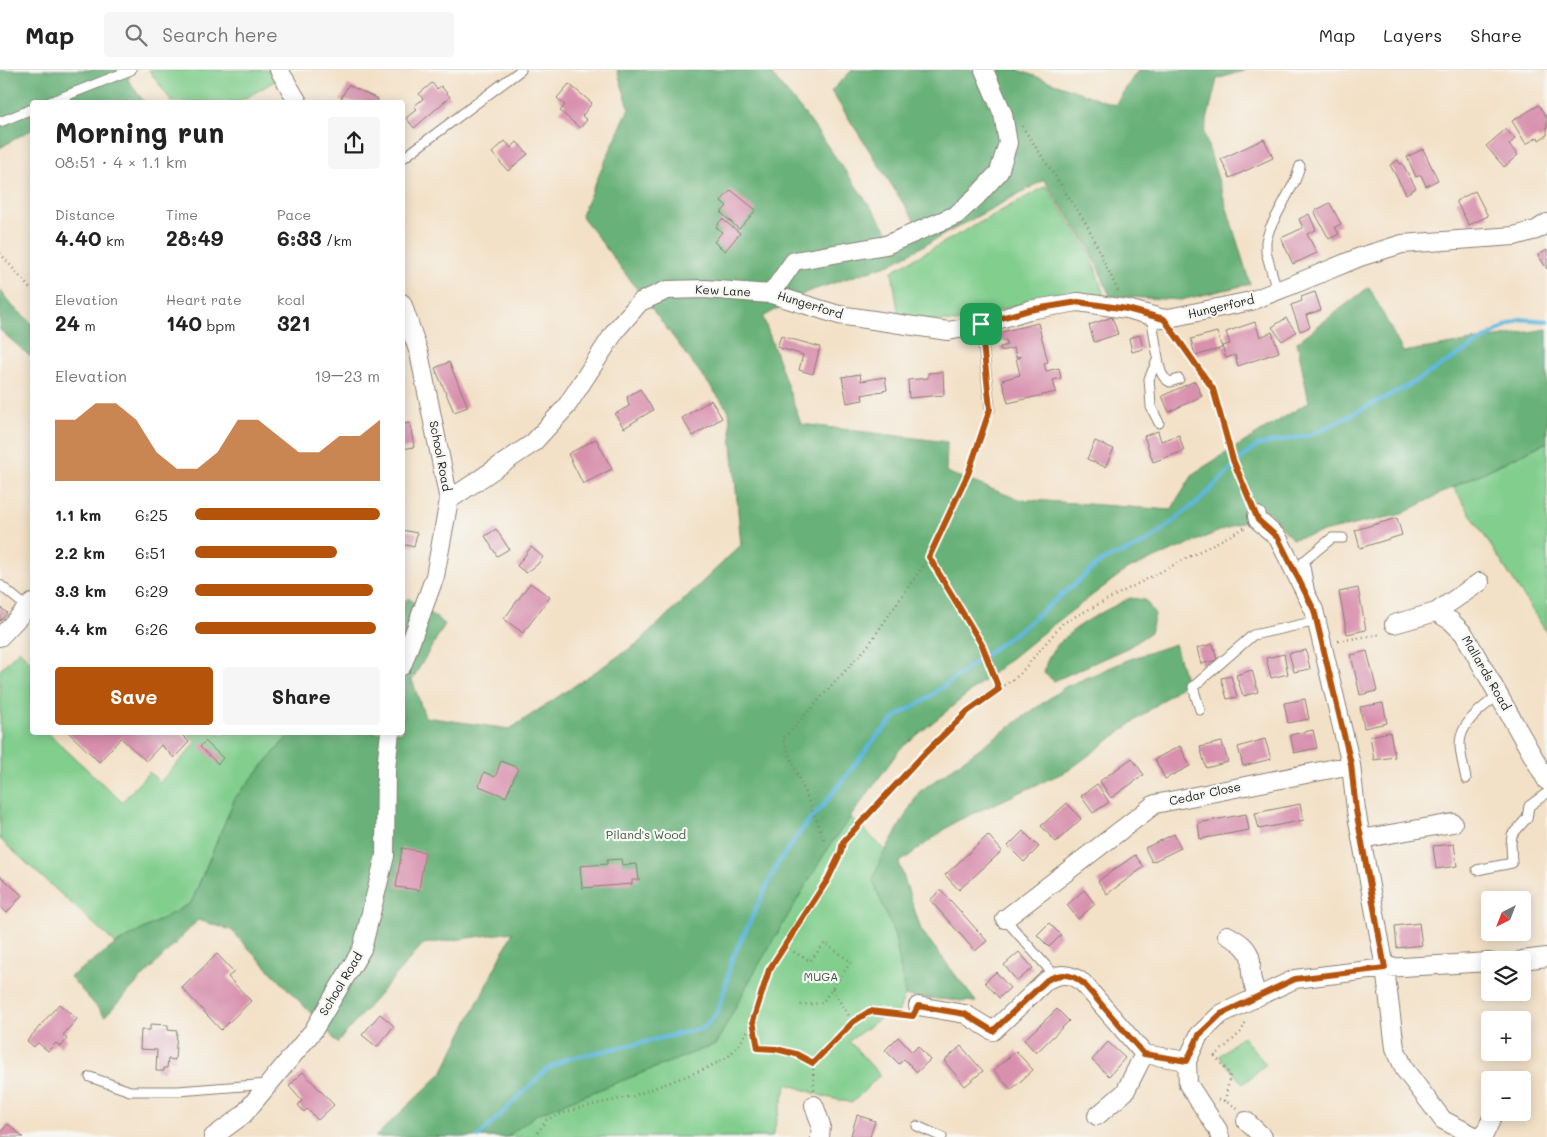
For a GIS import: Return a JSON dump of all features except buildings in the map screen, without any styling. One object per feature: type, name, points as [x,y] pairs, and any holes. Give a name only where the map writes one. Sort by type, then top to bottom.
[{"type":"street","points":[[279,70],[297,100]]},
{"type":"street","points":[[771,294],[794,261],[886,245],[956,215],[977,196],[999,172],[1008,143],[1003,114],[984,70]]},
{"type":"street","name":"Hungerford","points":[[771,294],[839,315],[948,331],[981,324],[1029,310],[1078,302],[1127,309],[1158,317],[1251,301],[1360,257],[1402,244],[1514,236],[1536,230],[1547,223]]},
{"type":"street","name":"Kew Lane","points":[[449,500],[533,443],[566,407],[616,330],[640,302],[667,290],[705,289],[771,294]]},
{"type":"street","name":"School Road","points":[[405,312],[419,353],[449,500],[436,576],[405,658]]},
{"type":"street","points":[[1258,518],[1278,538],[1316,616],[1351,764],[1356,810],[1385,968],[1395,1048],[1405,1070],[1443,1120],[1476,1137]]},
{"type":"street","points":[[1394,624],[1436,612],[1480,582]]},
{"type":"street","points":[[0,637],[30,605]]},
{"type":"street","name":"Mallards Road","points":[[1436,612],[1451,621],[1464,634],[1547,781]]},
{"type":"street","name":"School Road","points":[[213,1137],[243,1115],[312,1032],[362,949],[385,856],[386,769],[390,735]]},
{"type":"street","name":"Cedar Close","points":[[1005,919],[1155,804],[1351,764]]},
{"type":"street","points":[[1361,839],[1453,823]]},
{"type":"street","points":[[1227,935],[1239,941],[1246,948],[1251,960],[1250,973],[1254,998]]},
{"type":"street","points":[[1531,959],[1547,957]]},
{"type":"street","points":[[1220,1137],[1218,1130],[1188,1084],[1187,1061],[1199,1035],[1221,1014],[1295,979],[1385,968],[1481,963]]},
{"type":"street","points":[[918,1006],[965,1014],[993,1031],[1047,980],[1055,976],[1067,974],[1083,983],[1144,1054],[1187,1061]]},
{"type":"street","points":[[1098,1116],[1125,1092],[1144,1054]]},
{"type":"street","points":[[814,1105],[821,1125],[820,1137]]},
{"type":"street","points":[[1483,1137],[1491,1121]]},
{"type":"street","points":[[1246,1122],[1263,1137]]},
{"type":"lane","points":[[55,100],[131,70]]},
{"type":"lane","points":[[405,156],[522,70]]},
{"type":"lane","points":[[0,122],[30,110]]},
{"type":"lane","points":[[1277,291],[1266,252],[1266,241],[1270,228],[1295,182],[1300,166]]},
{"type":"lane","points":[[1158,317],[1158,358],[1162,375],[1170,382],[1179,379]]},
{"type":"lane","points":[[981,324],[990,409]]},
{"type":"lane","points":[[1158,358],[1149,379],[1151,407],[1159,423]]},
{"type":"lane","points":[[1200,710],[1193,687],[1253,635],[1316,616],[1304,561],[1332,538],[1343,538]]},
{"type":"lane","points":[[0,585],[30,605]]},
{"type":"lane","points":[[1466,779],[1460,743],[1463,731],[1475,715],[1498,695]]},
{"type":"lane","points":[[1477,870],[1512,863],[1510,844],[1512,835],[1527,818],[1529,806],[1547,793]]},
{"type":"lane","points":[[1005,919],[1055,976]]},
{"type":"lane","points":[[90,1077],[130,1091],[178,1091],[268,1084]]},
{"type":"lane","points":[[917,1126],[942,1137]]},
{"type":"path","points":[[1018,119],[1087,225],[1127,309]]},
{"type":"path","points":[[0,253],[30,289]]},
{"type":"path","points":[[535,1137],[546,1119],[580,1108],[632,1096],[705,1070],[728,1057],[741,1042],[753,1021],[769,970],[828,879],[841,852],[843,842],[926,752],[968,711],[1019,675],[1063,623],[1258,518],[1233,460],[1213,389],[1158,317]]},
{"type":"path","points":[[824,839],[784,739],[867,646],[929,557],[968,474],[990,409]]},
{"type":"path","points":[[929,557],[982,645],[999,689]]},
{"type":"path","points":[[1322,643],[1387,634],[1394,624]]},
{"type":"path","points":[[784,947],[810,961],[826,942],[851,962],[822,1003],[797,1005]]},
{"type":"path","points":[[832,989],[853,1022]]},
{"type":"path","points":[[1226,1101],[1230,1075],[1215,1056],[1242,1032],[1254,998]]},
{"type":"path","points":[[814,1105],[813,1063],[853,1022],[870,1011],[913,1016],[918,1006]]},
{"type":"path","points":[[753,1021],[758,1048],[776,1049],[796,1054],[813,1063]]},
{"type":"path","points":[[1199,1101],[1211,1099],[1226,1101],[1242,1112],[1246,1122]]},
{"type":"green space","points":[[0,70],[133,70],[128,80],[143,100],[30,100],[30,131],[0,148]]},
{"type":"green space","points":[[149,70],[275,70],[280,78],[242,100],[171,100]]},
{"type":"green space","name":"Piland's Wood","points":[[617,70],[768,70],[807,117],[892,237],[918,226],[831,91],[852,70],[1018,70],[1115,105],[1138,70],[1246,70],[1217,79],[1204,133],[1250,284],[1181,300],[1110,296],[1091,251],[1044,180],[890,264],[807,292],[763,317],[801,424],[947,442],[946,472],[1018,499],[1171,510],[1194,473],[1309,402],[1297,342],[1369,287],[1403,352],[1547,329],[1547,442],[1453,487],[1402,514],[1292,539],[1268,511],[1126,570],[1045,631],[900,749],[828,848],[751,978],[716,1044],[537,1114],[507,1137],[375,1137],[442,1073],[513,932],[423,944],[337,1043],[328,1031],[231,930],[198,920],[105,1016],[70,977],[116,944],[191,903],[235,798],[289,735],[405,735],[405,601],[408,598],[445,624],[412,680],[425,717],[510,729],[638,643],[741,545],[729,411],[581,215],[629,108]]},
{"type":"green space","points":[[1046,186],[1091,255],[1104,296],[1054,296],[956,322],[899,317],[892,271]]},
{"type":"green space","points":[[0,289],[10,304],[30,321],[30,356],[0,330]]},
{"type":"green space","points":[[1547,442],[1547,633],[1453,487]]},
{"type":"green space","points":[[1130,598],[1145,600],[1155,614],[1151,632],[1129,647],[1054,681],[1044,673],[1048,660],[1055,648],[1065,637],[1091,619]]},
{"type":"green space","points":[[1175,644],[1186,683],[1069,770],[955,822],[899,863],[921,930],[976,1002],[905,996],[895,936],[873,881],[880,860],[919,792],[1065,687],[1130,659]]},
{"type":"green space","points":[[19,650],[30,661],[30,735],[50,735],[122,802],[149,772],[160,782],[196,743],[189,735],[289,735],[235,798],[191,903],[116,944],[0,839],[0,670]]},
{"type":"green space","name":"MUGA","points":[[833,800],[899,863],[921,930],[976,1002],[905,996],[896,1017],[885,1015],[849,1041],[880,1075],[852,1103],[826,1097],[787,1084],[772,1137],[478,1137]]},
{"type":"green space","points":[[1242,1036],[1266,1064],[1243,1084],[1219,1056]]},
{"type":"waterway","points":[[478,1137],[546,1070],[566,1059],[703,1028],[717,1013],[731,961],[778,863],[806,824],[822,807],[877,736],[898,715],[924,701],[1027,624],[1103,560],[1148,541],[1201,499],[1256,446],[1311,435],[1406,387],[1520,319],[1547,321]]},
{"type":"route","points":[[1078,302],[1127,309],[1164,319],[1213,389],[1233,460],[1258,520],[1278,538],[1314,610],[1351,764],[1356,810],[1385,968],[1295,979],[1221,1014],[1199,1035],[1187,1061],[1144,1054],[1083,983],[1067,974],[1055,976],[1047,980],[1031,993],[993,1031],[965,1014],[918,1006],[913,1016],[870,1011],[853,1022],[813,1063],[796,1054],[776,1049],[758,1048],[754,1034],[753,1021],[769,970],[828,879],[841,852],[843,842],[926,752],[968,711],[999,689],[982,645],[929,557],[968,474],[990,409],[981,324],[1029,310],[1078,302]]}]
